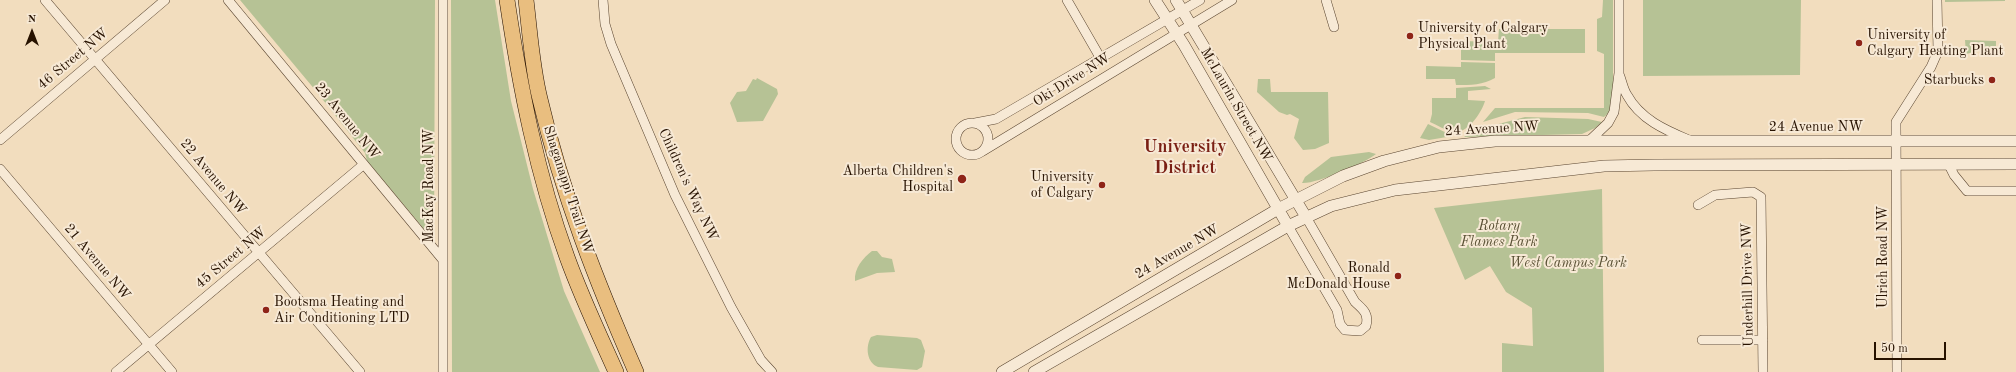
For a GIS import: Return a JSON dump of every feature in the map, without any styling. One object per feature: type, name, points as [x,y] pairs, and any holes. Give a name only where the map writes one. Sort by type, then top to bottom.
[{"type":"main road","name":"Shaganappi Trail NW","points":[[507,0],[524,101],[540,167],[566,257],[616,372]]},
{"type":"main road","name":"Shaganappi Trail NW","points":[[526,0],[540,97],[558,166],[599,286],[636,372]]},
{"type":"street","name":"22 Avenue NW","points":[[45,0],[360,372]]},
{"type":"street","name":"46 Street NW","points":[[0,140],[165,0]]},
{"type":"street","name":"23 Avenue NW","points":[[228,0],[353,149],[363,165],[443,260]]},
{"type":"street","name":"MacKay Road NW","points":[[443,0],[443,372]]},
{"type":"street","name":"Children's Way NW","points":[[603,0],[605,24],[611,44],[672,188],[731,307],[761,360],[772,372]]},
{"type":"street","points":[[1066,0],[1102,59]]},
{"type":"street","name":"McLaurin Street NW","points":[[1155,0],[1176,33],[1288,226]]},
{"type":"street","name":"McLaurin Street NW","points":[[1176,0],[1306,218]]},
{"type":"street","name":"Oki Drive NW","points":[[975,123],[996,119],[1102,59],[1200,0]]},
{"type":"street","name":"Oki Drive NW","points":[[983,151],[1232,0]]},
{"type":"street","points":[[1326,0],[1334,27]]},
{"type":"street","points":[[1589,141],[1608,123],[1614,112],[1619,73],[1619,0]]},
{"type":"street","name":"Ulrich Road NW","points":[[1897,372],[1896,122],[1931,67],[1938,51],[1937,0]]},
{"type":"street","points":[[1619,73],[1627,95],[1638,109],[1658,127],[1694,142]]},
{"type":"street","points":[[975,123],[980,125],[987,132],[988,142],[983,151],[978,154],[968,154],[963,152],[956,143],[956,138],[960,128],[964,125],[975,123]]},
{"type":"street","name":"24 Avenue NW","points":[[1002,372],[1278,209],[1347,175],[1384,161],[1439,147],[1495,141],[2016,141]]},
{"type":"street","points":[[1034,372],[1288,226],[1330,206],[1395,190],[1604,166],[1654,164],[2016,164]]},
{"type":"street","points":[[1949,164],[1957,180],[1967,191],[2016,191]]},
{"type":"street","name":"45 Street NW","points":[[116,372],[363,165]]},
{"type":"street","name":"21 Avenue NW","points":[[0,169],[172,372]]},
{"type":"street","name":"Underhill Drive NW","points":[[1698,205],[1715,195],[1753,192],[1761,197],[1763,372]]},
{"type":"street","points":[[1288,226],[1337,310],[1340,324],[1345,330],[1360,331],[1366,326],[1368,317],[1364,310],[1356,302],[1306,218]]},
{"type":"street","points":[[1702,340],[1763,340]]},
{"type":"green space","points":[[240,0],[435,0],[434,241],[367,161],[365,153],[316,91]]},
{"type":"green space","points":[[451,0],[495,0],[511,101],[533,189],[564,291],[600,372],[452,372]]},
{"type":"green space","points":[[1603,0],[1613,0],[1613,95],[1611,107],[1607,115],[1604,117],[1588,113],[1515,112],[1483,122],[1495,108],[1604,108],[1604,54],[1597,51],[1597,19],[1602,17]]},
{"type":"green space","points":[[1643,0],[1801,0],[1800,75],[1643,76]]},
{"type":"green space","points":[[1945,0],[2005,0],[2005,1],[1945,2]]},
{"type":"green space","points":[[1499,29],[1585,29],[1585,53],[1495,53],[1495,61],[1461,60],[1461,41],[1498,42]]},
{"type":"green space","points":[[1965,40],[1996,41],[1996,47],[1966,54]]},
{"type":"green space","points":[[1461,62],[1495,63],[1495,78],[1472,85],[1456,85],[1455,79],[1426,79],[1426,66],[1461,67]]},
{"type":"green space","points":[[757,78],[777,89],[778,94],[763,121],[737,122],[730,103],[737,92],[746,91],[753,79],[756,80]]},
{"type":"green space","points":[[1258,79],[1270,79],[1271,92],[1328,92],[1329,143],[1315,149],[1303,150],[1294,138],[1299,119],[1290,114],[1287,115],[1279,112],[1257,92]]},
{"type":"green space","points":[[1485,86],[1491,89],[1468,91],[1468,100],[1485,101],[1481,111],[1473,122],[1463,130],[1453,132],[1430,122],[1432,114],[1432,98],[1456,98],[1456,88]]},
{"type":"green space","points":[[1525,117],[1588,119],[1602,122],[1595,128],[1582,134],[1464,137],[1477,127],[1491,126]]},
{"type":"green space","points":[[1428,124],[1453,136],[1429,140],[1420,138]]},
{"type":"green space","points":[[1369,152],[1376,154],[1329,177],[1302,183],[1305,177],[1331,157]]},
{"type":"green space","name":"West Campus Park","points":[[1602,189],[1604,372],[1502,372],[1502,343],[1533,346],[1532,308],[1506,292],[1490,266],[1465,280],[1434,208]]},
{"type":"green space","points":[[872,251],[877,251],[882,257],[892,259],[895,272],[877,273],[855,281],[856,272],[860,264]]},
{"type":"green space","points":[[877,335],[917,338],[921,340],[925,351],[922,367],[917,370],[878,367],[874,365],[869,358],[868,345],[871,337]]},
{"type":"place","name":"University of Calgary Physical Plant","points":[[1410,36]]},
{"type":"place","name":"University of Calgary Heating Plant","points":[[1859,43]]},
{"type":"place","name":"Starbucks","points":[[1992,80]]},
{"type":"place","name":"Alberta Children's Hospital","points":[[962,179]]},
{"type":"place","name":"University of Calgary","points":[[1102,185]]},
{"type":"place","name":"Ronald McDonald House","points":[[1398,276]]},
{"type":"place","name":"Bootsma Heating and Air Conditioning LTD","points":[[266,310]]},
{"type":"district","name":"University District","points":[[1185,157]]},
{"type":"park label","name":"Rotary Flames Park","points":[[1499,234]]}]
